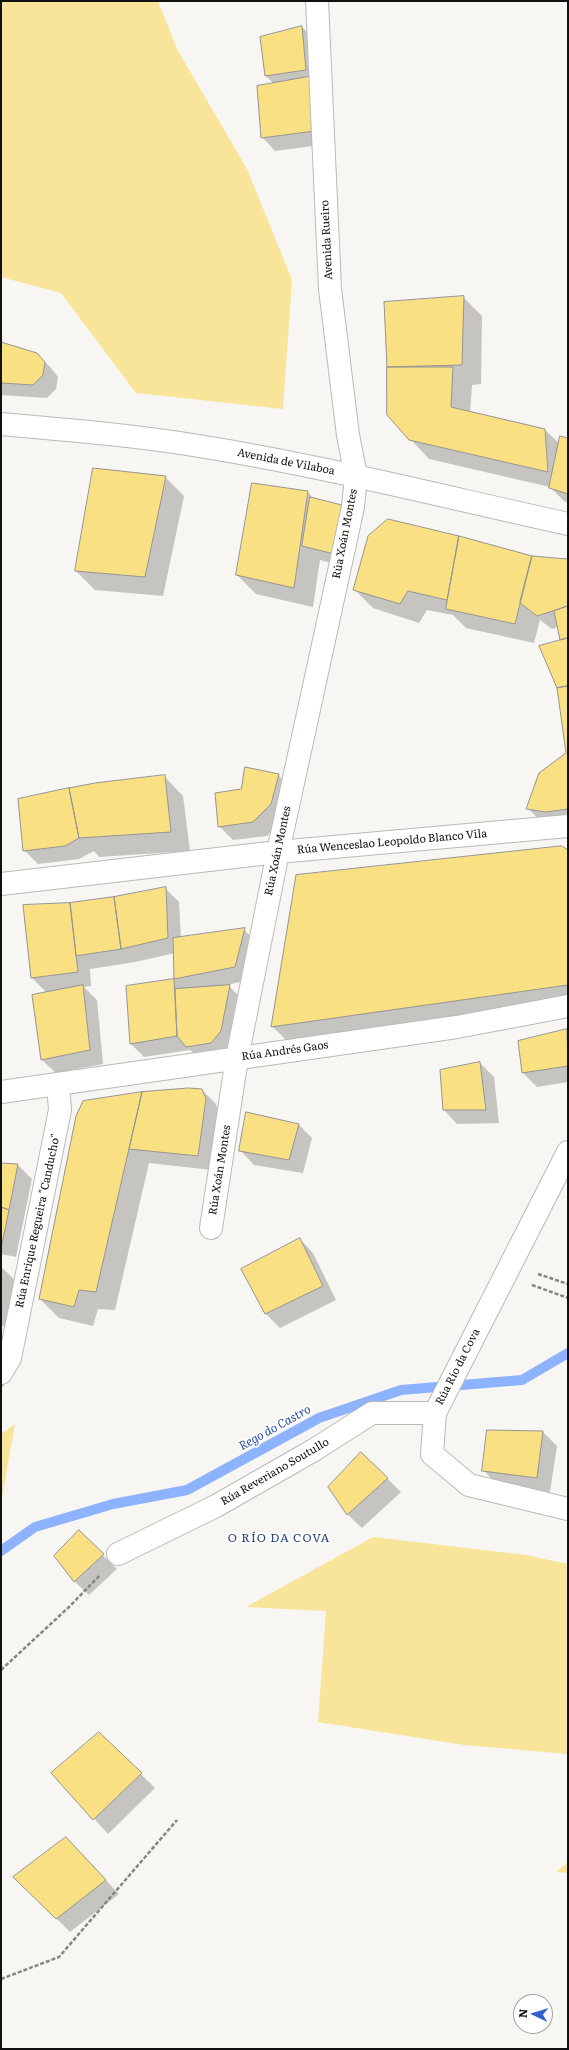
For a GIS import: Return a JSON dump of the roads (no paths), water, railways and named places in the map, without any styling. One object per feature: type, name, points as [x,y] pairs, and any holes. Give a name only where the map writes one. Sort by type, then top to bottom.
[{"type":"main road","name":"Avenida Rueiro","points":[[317,1],[330,289],[348,435],[356,476]]},
{"type":"main road","name":"Avenida de Vilaboa","points":[[1,424],[93,432],[199,446],[356,476],[568,524]]},
{"type":"main road","name":"Rúa Xoán Montes","points":[[210,1228],[237,1058],[278,852],[353,507],[356,476]]},
{"type":"main road","name":"Rúa Wenceslao Leopoldo Blanco Vila","points":[[1,884],[278,852],[568,826]]},
{"type":"main road","name":"Rúa Andrés Gaos","points":[[1,1092],[456,1027],[568,1006]]},
{"type":"main road","name":"Rúa Enrique Regueira \"Canducho\"","points":[[5,1366],[60,1110],[58,1084]]},
{"type":"main road","name":"Rúa Río da Cova","points":[[568,1152],[435,1413],[432,1454],[469,1485],[568,1509]]},
{"type":"main road","name":"Rúa Reveriano Soutullo","points":[[120,1553],[216,1506],[314,1450],[372,1413],[435,1413]]},
{"type":"waterway","name":"Rego do Castro","points":[[1,1551],[35,1527],[113,1504],[187,1490],[319,1418],[401,1390],[522,1380],[568,1353]]},
{"type":"district","name":"O RÍO DA COVA","points":[[279,1538]]}]
